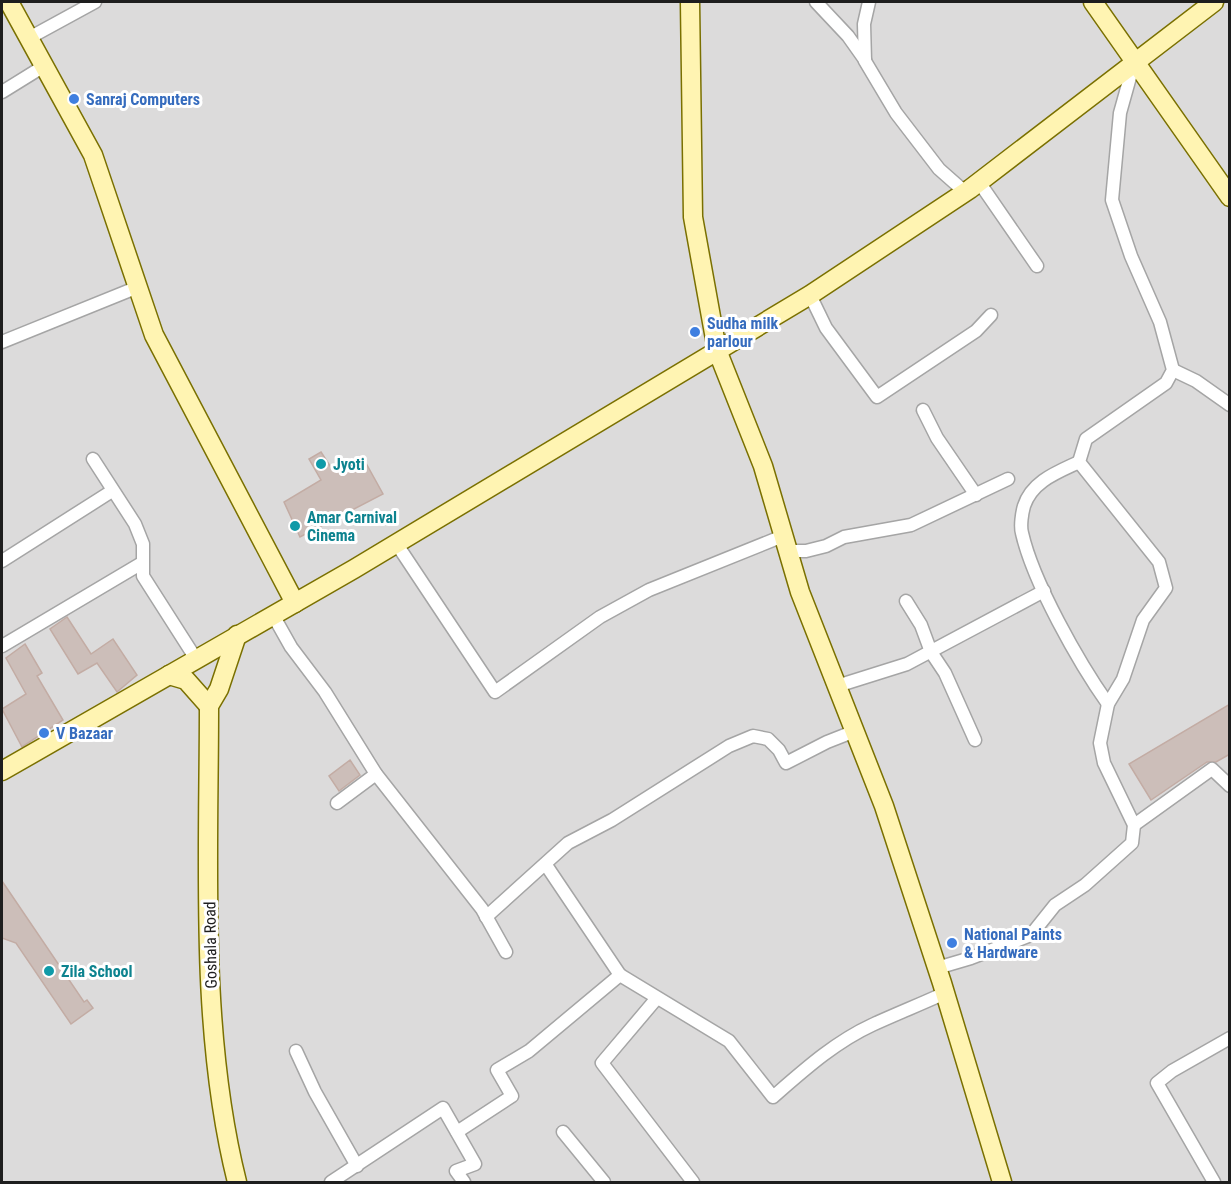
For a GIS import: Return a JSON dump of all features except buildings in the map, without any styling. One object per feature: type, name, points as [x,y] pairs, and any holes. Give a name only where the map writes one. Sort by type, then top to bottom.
[{"type":"main road","points":[[9,2],[93,155],[154,335],[295,603]]},
{"type":"main road","points":[[690,2],[693,217],[717,350],[763,466],[800,592],[884,806],[945,993],[1002,1182]]},
{"type":"main road","points":[[1093,2],[1230,197]]},
{"type":"main road","points":[[2,771],[295,603],[810,295],[972,187],[1214,2]]},
{"type":"main road","points":[[169,675],[186,680],[209,706],[219,689],[237,635]]},
{"type":"main road","name":"Goshala Road","points":[[209,706],[209,986],[228,1149],[237,1182]]},
{"type":"street","points":[[29,38],[96,2]]},
{"type":"street","points":[[816,2],[848,36],[896,113],[939,169],[972,187],[1037,266]]},
{"type":"street","points":[[865,61],[864,24],[869,2]]},
{"type":"street","points":[[1108,704],[1090,678],[1044,591],[1021,530],[1024,505],[1042,480],[1079,462],[1086,439],[1166,383],[1173,370],[1160,322],[1131,256],[1112,200],[1120,113],[1134,63]]},
{"type":"street","points":[[2,92],[44,66]]},
{"type":"street","points":[[2,342],[138,287]]},
{"type":"street","points":[[810,295],[832,337],[877,397],[976,331],[992,315]]},
{"type":"street","points":[[1173,370],[1196,381],[1230,405]]},
{"type":"street","points":[[923,410],[937,438],[976,495]]},
{"type":"street","points":[[93,459],[135,524],[143,544],[142,576],[196,659]]},
{"type":"street","points":[[937,968],[971,958],[1031,935],[1054,905],[1085,885],[1132,843],[1134,825],[1102,753],[1100,743],[1108,704],[1123,679],[1143,620],[1166,588],[1159,562],[1079,462]]},
{"type":"street","points":[[396,543],[495,692],[600,617],[649,590],[785,543],[806,551],[826,546],[844,537],[911,525],[1008,479]]},
{"type":"street","points":[[2,561],[112,491]]},
{"type":"street","points":[[2,646],[142,563]]},
{"type":"street","points":[[837,686],[908,664],[1044,591]]},
{"type":"street","points":[[906,601],[921,625],[931,652],[945,673],[975,740]]},
{"type":"street","points":[[273,615],[291,647],[325,693],[376,774],[486,917],[506,952]]},
{"type":"street","points":[[486,917],[568,843],[612,820],[729,746],[753,736],[768,739],[779,750],[786,763],[827,742],[855,731]]},
{"type":"street","points":[[1134,825],[1212,769],[1230,786]]},
{"type":"street","points":[[337,803],[376,774]]},
{"type":"street","points":[[546,865],[620,975],[729,1041],[773,1097],[815,1061],[848,1038],[945,993]]},
{"type":"street","points":[[457,1132],[513,1096],[497,1070],[528,1051],[620,975]]},
{"type":"street","points":[[657,998],[602,1063],[693,1182]]},
{"type":"street","points":[[1214,1182],[1157,1083],[1172,1071],[1230,1038]]},
{"type":"street","points":[[296,1051],[315,1092],[357,1166]]},
{"type":"street","points":[[331,1182],[443,1108],[475,1164],[456,1172],[464,1182]]},
{"type":"street","points":[[563,1131],[604,1182]]},
{"type":"shaded area","points":[[2,2],[1229,2],[1229,1182],[2,1182]]},
{"type":"place","name":"Sanraj Computers","points":[[74,99]]},
{"type":"place","name":"Sudha milk parlour","points":[[695,332]]},
{"type":"place","name":"Jyoti","points":[[321,464]]},
{"type":"place","name":"Amar Carnival Cinema","points":[[295,526]]},
{"type":"place","name":"V Bazaar","points":[[44,733]]},
{"type":"place","name":"National Paints & Hardware","points":[[952,943]]},
{"type":"place","name":"Zila School","points":[[49,971]]}]
